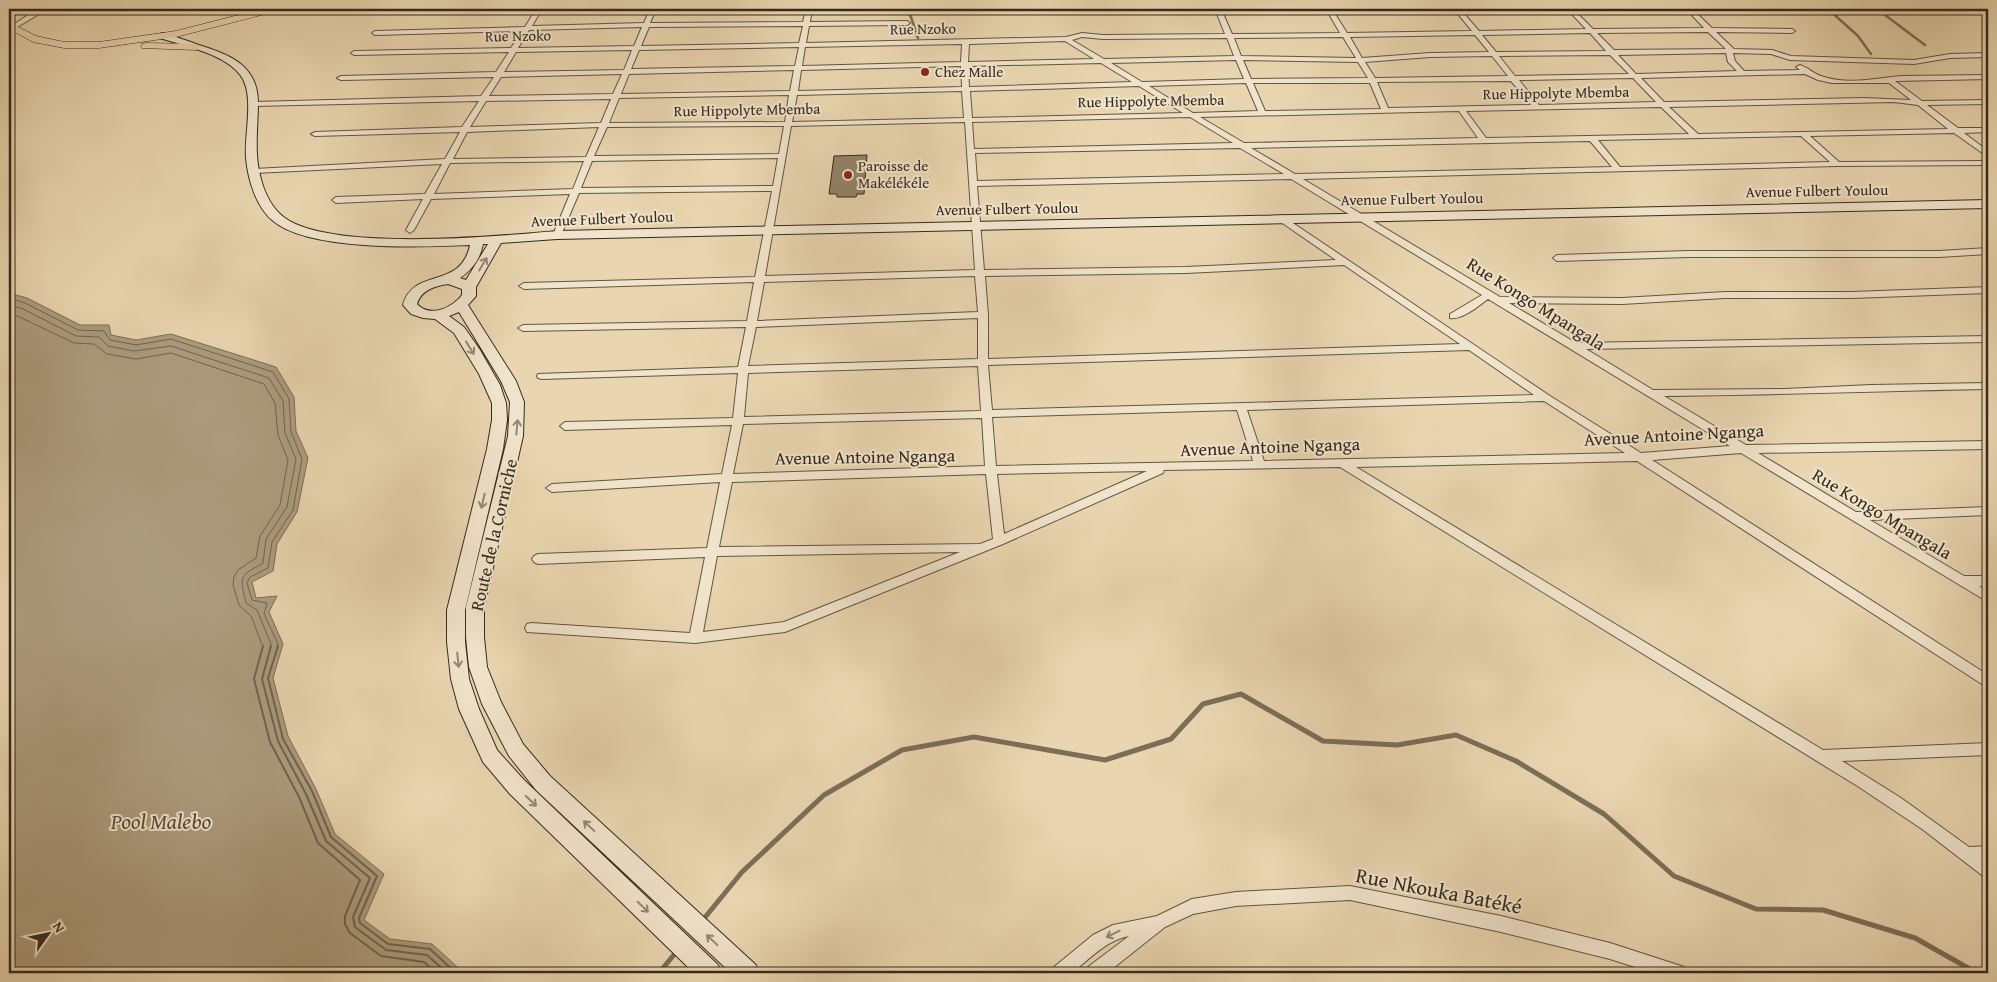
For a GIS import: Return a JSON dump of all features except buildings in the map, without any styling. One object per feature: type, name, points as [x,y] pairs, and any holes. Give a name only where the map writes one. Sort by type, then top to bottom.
[{"type":"main road","points":[[10,27],[20,35],[48,43],[84,46],[124,43],[163,36],[273,9]]},
{"type":"main road","points":[[124,43],[156,47],[193,46],[196,37],[222,21]]},
{"type":"main road","name":"Avenue Fulbert Youlou","points":[[163,36],[218,53],[235,62],[250,80],[254,90],[251,135],[252,171],[266,202],[277,218],[297,230],[349,241],[498,240],[557,235],[1358,216],[1988,204]]},
{"type":"main road","points":[[448,280],[464,271],[472,262],[477,240]]},
{"type":"main road","points":[[436,314],[461,305],[469,296],[469,287],[498,240]]},
{"type":"main road","points":[[448,280],[457,281],[469,287]]},
{"type":"main road","name":"Route de la Corniche","points":[[448,280],[421,289],[411,299],[410,305],[419,313],[436,314],[453,324],[465,339],[491,380],[499,402],[495,449],[456,610],[456,642],[460,679],[470,709],[490,756],[516,787],[710,973]]},
{"type":"main road","name":"Route de la Corniche","points":[[461,305],[509,382],[516,400],[518,422],[514,448],[475,607],[478,667],[492,704],[516,750],[543,783],[748,973]]},
{"type":"street","points":[[10,27],[37,13],[40,9]]},
{"type":"street","points":[[405,10],[445,9]]},
{"type":"street","points":[[410,230],[446,161],[538,9]]},
{"type":"street","points":[[557,235],[653,9]]},
{"type":"street","points":[[695,638],[738,421],[743,369],[809,9]]},
{"type":"street","points":[[1218,9],[1250,80],[1262,113]]},
{"type":"street","points":[[1329,9],[1372,79],[1385,110]]},
{"type":"street","points":[[1457,9],[1536,106]]},
{"type":"street","points":[[1570,9],[1662,104],[1696,136]]},
{"type":"street","points":[[1689,9],[1730,51],[1732,62],[1742,73]]},
{"type":"street","points":[[375,33],[646,25],[907,23]]},
{"type":"street","name":"Rue Nzoko","points":[[354,53],[966,42],[1066,39],[1082,35],[1103,37],[1230,36],[1708,29],[1764,29],[1792,32]]},
{"type":"street","name":"Rue Kongo Mpangala","points":[[1066,39],[1988,597]]},
{"type":"street","points":[[966,42],[964,64],[970,119],[983,315],[987,414],[999,541]]},
{"type":"street","points":[[341,78],[1239,58],[1360,60],[1430,55],[1730,51],[1772,52],[1790,58],[1914,62],[1950,56],[1988,55]]},
{"type":"street","points":[[1790,58],[1806,72],[1829,82],[1891,81],[1892,79],[1902,78],[1988,77]]},
{"type":"street","points":[[254,104],[966,90],[1250,80],[1806,72]]},
{"type":"street","points":[[1891,81],[1988,155]]},
{"type":"street","name":"Rue Hippolyte Mbemba","points":[[315,134],[604,125],[787,124],[1536,106],[1864,100],[1894,100],[1920,103],[1988,102]]},
{"type":"street","points":[[1461,109],[1483,140]]},
{"type":"street","points":[[972,151],[1988,130]]},
{"type":"street","points":[[1803,134],[1837,164]]},
{"type":"street","points":[[1593,139],[1618,169]]},
{"type":"street","points":[[252,171],[446,161],[782,156]]},
{"type":"street","points":[[974,184],[1837,164],[1988,163]]},
{"type":"street","points":[[336,200],[577,191],[776,188]]},
{"type":"street","points":[[1281,218],[1546,398],[1988,682]]},
{"type":"street","points":[[1557,258],[1689,254],[1939,254],[1988,251]]},
{"type":"street","points":[[524,286],[979,273],[1186,270],[1346,262]]},
{"type":"street","points":[[1500,300],[1622,301],[1725,295],[1852,295],[1988,290]]},
{"type":"street","points":[[1454,316],[1489,294]]},
{"type":"street","points":[[523,328],[752,324],[983,315]]},
{"type":"street","points":[[1572,346],[1988,339]]},
{"type":"street","points":[[542,376],[1471,347]]},
{"type":"street","points":[[1651,393],[1784,392],[1988,386]]},
{"type":"street","points":[[565,426],[1546,398]]},
{"type":"street","points":[[1241,407],[1260,465]]},
{"type":"street","name":"Avenue Antoine Nganga","points":[[552,488],[727,478],[1340,462],[1638,457],[1744,449],[1988,445]]},
{"type":"street","points":[[1340,462],[1594,616],[1734,704],[1880,791],[1988,870]]},
{"type":"street","points":[[531,628],[695,638],[785,628],[999,541],[1166,468]]},
{"type":"street","points":[[1853,516],[1988,511]]},
{"type":"street","points":[[538,559],[712,552],[984,547]]},
{"type":"street","points":[[1964,581],[1988,581]]},
{"type":"street","points":[[1824,756],[1988,749]]},
{"type":"street","points":[[1968,854],[1988,853]]},
{"type":"street","name":"Rue Nkouka Batéké","points":[[1094,973],[1160,922],[1192,907],[1236,899],[1350,893],[1501,924],[1592,946],[1678,973]]},
{"type":"street","name":"Rue Nkouka Batéké","points":[[1060,973],[1099,941],[1119,930],[1160,922]]},
{"type":"water","name":"Pool Malebo","points":[[9,293],[27,298],[80,325],[109,325],[111,335],[136,340],[171,334],[276,367],[294,397],[296,431],[308,458],[297,512],[277,544],[273,571],[252,582],[256,598],[277,596],[269,612],[283,644],[273,678],[288,736],[316,789],[335,834],[384,874],[364,920],[390,939],[432,944],[464,973],[9,973]]},
{"type":"waterway","points":[[906,9],[911,17],[918,38]]},
{"type":"waterway","points":[[1828,9],[1858,36],[1871,54]]},
{"type":"waterway","points":[[1877,9],[1925,45]]},
{"type":"waterway","points":[[702,921],[742,872],[824,795],[902,750],[974,737],[1105,760],[1171,739],[1203,704],[1241,694],[1323,741],[1397,745],[1456,735],[1516,761],[1604,814],[1674,876],[1756,909],[1823,910],[1915,938],[1977,973]]},
{"type":"waterway","points":[[659,973],[677,951]]},
{"type":"place","name":"Chez Malle","points":[[925,72]]},
{"type":"place","name":"Paroisse de Makélékéle","points":[[848,175]]}]
